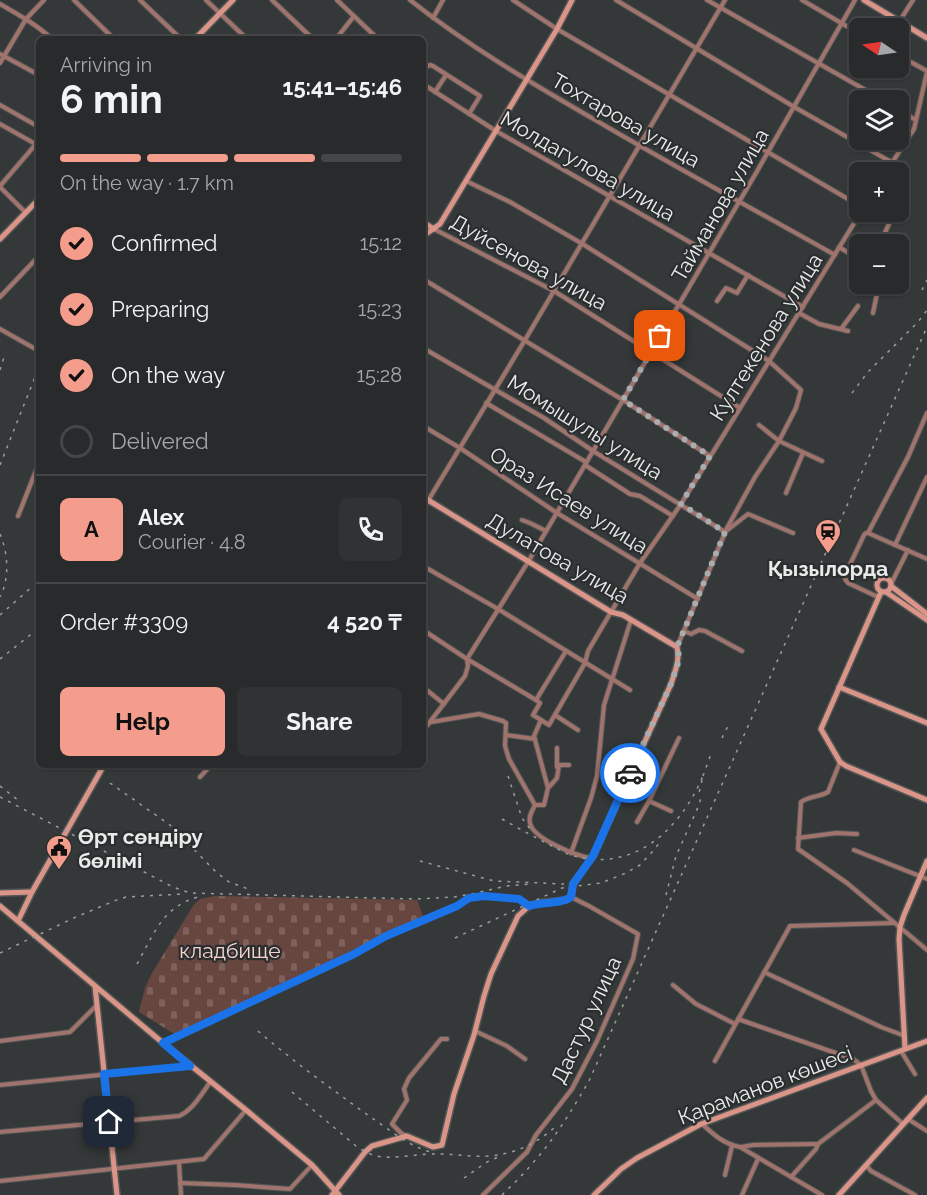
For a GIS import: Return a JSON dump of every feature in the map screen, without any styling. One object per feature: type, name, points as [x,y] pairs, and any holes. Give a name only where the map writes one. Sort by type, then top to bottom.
[{"type":"street","points":[[0,63],[2,55],[26,19],[44,0]]},
{"type":"street","points":[[74,0],[111,36]]},
{"type":"street","points":[[140,0],[178,36]]},
{"type":"street","points":[[206,0],[244,36]]},
{"type":"street","points":[[198,36],[233,0]]},
{"type":"street","points":[[272,0],[310,36]]},
{"type":"street","points":[[337,0],[375,36]]},
{"type":"street","name":"Тохтарова улица","points":[[410,0],[527,81],[834,255]]},
{"type":"street","points":[[433,18],[443,0]]},
{"type":"street","points":[[513,0],[557,29],[849,200]]},
{"type":"street","points":[[426,234],[440,224],[527,81],[572,0]]},
{"type":"street","points":[[616,0],[794,107],[891,162]]},
{"type":"street","points":[[707,0],[865,90]]},
{"type":"street","points":[[426,499],[460,448],[525,340],[725,0]]},
{"type":"street","points":[[802,0],[849,28]]},
{"type":"street","name":"Тайманова улица","points":[[426,727],[465,676],[467,660],[586,464],[740,202],[855,0]]},
{"type":"street","points":[[864,0],[893,18]]},
{"type":"street","points":[[902,18],[913,0]]},
{"type":"street","points":[[0,4],[49,36]]},
{"type":"street","points":[[338,36],[354,16]]},
{"type":"street","points":[[909,28],[927,38]]},
{"type":"street","points":[[2,55],[36,73]]},
{"type":"street","points":[[894,162],[914,129],[927,71],[909,61]]},
{"type":"street","points":[[426,67],[430,65],[480,96],[469,114]]},
{"type":"street","points":[[435,92],[446,75]]},
{"type":"street","name":"Молдагулова улица","points":[[426,86],[496,131],[803,307]]},
{"type":"street","points":[[0,105],[36,125]]},
{"type":"street","points":[[909,116],[916,120]]},
{"type":"street","points":[[0,124],[36,144]]},
{"type":"street","points":[[26,213],[0,186],[36,147]]},
{"type":"street","points":[[447,1039],[441,1039],[409,1077],[404,1089],[407,1100],[392,1124],[401,1133],[433,1147],[442,1144],[454,1094],[491,974],[518,916],[529,906],[566,900],[571,897],[573,884],[592,857],[671,684],[678,663],[677,647],[725,532],[796,408],[801,390],[769,361],[679,304],[510,202],[466,181]]},
{"type":"street","points":[[0,239],[36,202]]},
{"type":"street","name":"Култекенова улица","points":[[541,720],[549,725],[585,663],[588,651],[640,563],[681,504],[855,222]]},
{"type":"street","name":"Дуйсенова улица","points":[[426,224],[554,291],[740,408]]},
{"type":"street","points":[[839,248],[849,254]]},
{"type":"street","points":[[0,297],[36,259]]},
{"type":"street","points":[[717,301],[726,288],[737,293],[748,276]]},
{"type":"street","points":[[426,281],[623,400],[710,456]]},
{"type":"street","points":[[873,313],[877,294]]},
{"type":"street","points":[[841,329],[858,306]]},
{"type":"street","points":[[799,313],[819,324],[848,331]]},
{"type":"street","points":[[0,329],[36,349]]},
{"type":"street","name":"Момышулы улица","points":[[426,350],[544,418],[593,451],[725,532]]},
{"type":"street","points":[[486,403],[586,464],[630,494],[640,496],[673,516]]},
{"type":"street","points":[[927,413],[908,457],[868,533],[864,535],[845,579],[848,583],[882,594],[927,620]]},
{"type":"street","points":[[759,425],[778,441],[822,460]]},
{"type":"street","name":"Ораз Исаев улица","points":[[426,428],[557,513],[698,599]]},
{"type":"street","points":[[786,493],[803,453]]},
{"type":"street","points":[[18,516],[36,471]]},
{"type":"street","points":[[895,544],[927,477]]},
{"type":"street","name":"Дулатова улица","points":[[426,499],[611,612],[623,615],[677,647]]},
{"type":"street","points":[[738,507],[748,514],[793,533]]},
{"type":"street","points":[[725,532],[748,514]]},
{"type":"street","points":[[522,520],[546,531]]},
{"type":"street","points":[[868,533],[927,559]]},
{"type":"street","points":[[908,550],[891,585],[882,594],[821,729],[840,762],[927,800]]},
{"type":"street","points":[[426,568],[630,690]]},
{"type":"street","points":[[882,594],[876,586],[878,581],[885,578],[927,614]]},
{"type":"street","points":[[571,853],[597,776],[604,705],[631,620]]},
{"type":"street","points":[[684,631],[691,634],[699,630],[705,631],[742,651]]},
{"type":"street","points":[[426,632],[467,660],[540,703],[533,715],[541,720],[535,733],[535,740],[548,788]]},
{"type":"street","points":[[536,700],[566,651]]},
{"type":"street","points":[[839,687],[927,723]]},
{"type":"street","points":[[426,689],[444,704]]},
{"type":"street","points":[[430,722],[479,714],[506,723],[505,746],[509,759],[535,805]]},
{"type":"street","points":[[555,715],[578,730]]},
{"type":"street","points":[[506,735],[535,740]]},
{"type":"street","points":[[638,822],[679,738]]},
{"type":"street","points":[[535,805],[544,805],[548,788],[558,775],[557,748]]},
{"type":"street","points":[[840,762],[828,792],[801,802],[798,849],[847,883],[927,950]]},
{"type":"street","points":[[557,767],[569,765]]},
{"type":"street","points":[[18,921],[102,768]]},
{"type":"street","points":[[200,777],[208,768]]},
{"type":"street","points":[[628,779],[653,790]]},
{"type":"street","points":[[649,801],[671,811]]},
{"type":"street","points":[[535,805],[530,817],[530,826],[534,831],[571,853],[592,857]]},
{"type":"street","points":[[798,838],[836,833],[857,834]]},
{"type":"street","points":[[854,850],[927,879]]},
{"type":"street","points":[[915,1074],[903,1049],[905,1036],[899,939],[900,927],[927,861]]},
{"type":"street","points":[[0,893],[32,892]]},
{"type":"street","points":[[163,1043],[354,954],[386,936],[457,906],[469,898],[484,896],[519,899],[529,906]]},
{"type":"street","name":"Дастур улица","points":[[483,1195],[527,1152],[536,1135],[572,1089],[597,1041],[633,959],[638,934],[571,897]]},
{"type":"street","points":[[0,906],[312,1165],[335,1194],[368,1149],[407,1136]]},
{"type":"street","points":[[715,1060],[790,926],[895,923]]},
{"type":"street","points":[[764,972],[905,1036]]},
{"type":"street","points":[[673,985],[696,1004],[737,1021],[853,1059],[861,1065],[876,1100],[906,1121],[927,1131]]},
{"type":"street","points":[[95,986],[117,1195]]},
{"type":"street","points":[[0,1041],[70,1032],[97,1005]]},
{"type":"street","points":[[475,1031],[507,1046],[525,1059]]},
{"type":"street","name":"Қараманов көшесі","points":[[594,1195],[621,1169],[637,1158],[701,1124],[927,1041]]},
{"type":"street","points":[[0,1085],[190,1066]]},
{"type":"street","points":[[0,1132],[179,1116],[211,1081]]},
{"type":"street","points":[[839,1195],[927,1098]]},
{"type":"street","points":[[791,1177],[818,1144],[876,1100]]},
{"type":"street","points":[[0,1181],[204,1159],[246,1110]]},
{"type":"street","points":[[701,1124],[716,1137],[740,1148],[822,1195]]},
{"type":"street","points":[[740,1148],[753,1145],[818,1144]]},
{"type":"street","points":[[725,1175],[732,1146]]},
{"type":"street","points":[[742,1195],[758,1159]]},
{"type":"street","points":[[179,1162],[181,1195]]},
{"type":"street","points":[[180,1183],[290,1189],[312,1165]]},
{"type":"street","points":[[866,1166],[915,1195]]},
{"type":"green space","name":"кладбище","points":[[215,896],[417,900],[423,916],[176,1035],[139,1012],[145,988],[193,906],[200,899]]},
{"type":"railway","points":[[922,290],[927,280]]},
{"type":"railway","points":[[852,393],[868,372],[927,310]]},
{"type":"railway","points":[[502,1195],[547,1145],[589,1081],[927,327]]},
{"type":"railway","points":[[0,370],[5,354]]},
{"type":"railway","points":[[0,465],[36,375]]},
{"type":"railway","points":[[0,534],[7,566],[0,597]]},
{"type":"railway","points":[[0,615],[36,585]]},
{"type":"railway","points":[[0,659],[36,630]]},
{"type":"railway","points":[[722,738],[728,726]]},
{"type":"railway","points":[[703,776],[711,754]]},
{"type":"railway","points":[[508,776],[522,818],[533,833]]},
{"type":"railway","points":[[502,819],[568,854],[594,859],[615,858],[634,853],[652,843],[667,830],[681,814],[703,776],[698,797]]},
{"type":"railway","points":[[110,783],[170,825],[216,872],[229,882],[251,890]]},
{"type":"railway","points":[[0,786],[18,800]]},
{"type":"railway","points":[[666,895],[676,856],[702,794]]},
{"type":"railway","points":[[0,797],[173,887],[190,893],[415,899],[454,897],[506,886],[530,884]]},
{"type":"railway","points":[[455,938],[562,888],[601,883],[626,873],[640,865],[660,842]]},
{"type":"railway","points":[[420,861],[494,881],[564,884]]},
{"type":"railway","points":[[0,953],[76,917],[126,897],[183,894]]},
{"type":"railway","points":[[137,964],[154,932],[167,915],[176,907],[198,897]]},
{"type":"railway","points":[[258,1031],[372,1118],[408,1142],[431,1152]]},
{"type":"railway","points":[[292,1092],[356,1146],[371,1155],[383,1157],[503,1154],[531,1144],[556,1126]]},
{"type":"railway","points":[[464,1178],[498,1157]]},
{"type":"way so far","points":[[630,773],[671,684],[678,663],[677,647],[725,532],[681,504],[710,456],[623,400],[660,336]]},
{"type":"place","name":"Қызылорда","points":[[828,555]]},
{"type":"place","name":"Өрт сөндіру бөлімі","points":[[59,871]]},
{"type":"route","points":[[109,1122],[104,1074],[190,1066],[163,1043],[354,954],[386,936],[457,906],[469,898],[484,896],[519,899],[529,906],[566,900],[571,897],[573,884],[593,856],[630,773]]}]
